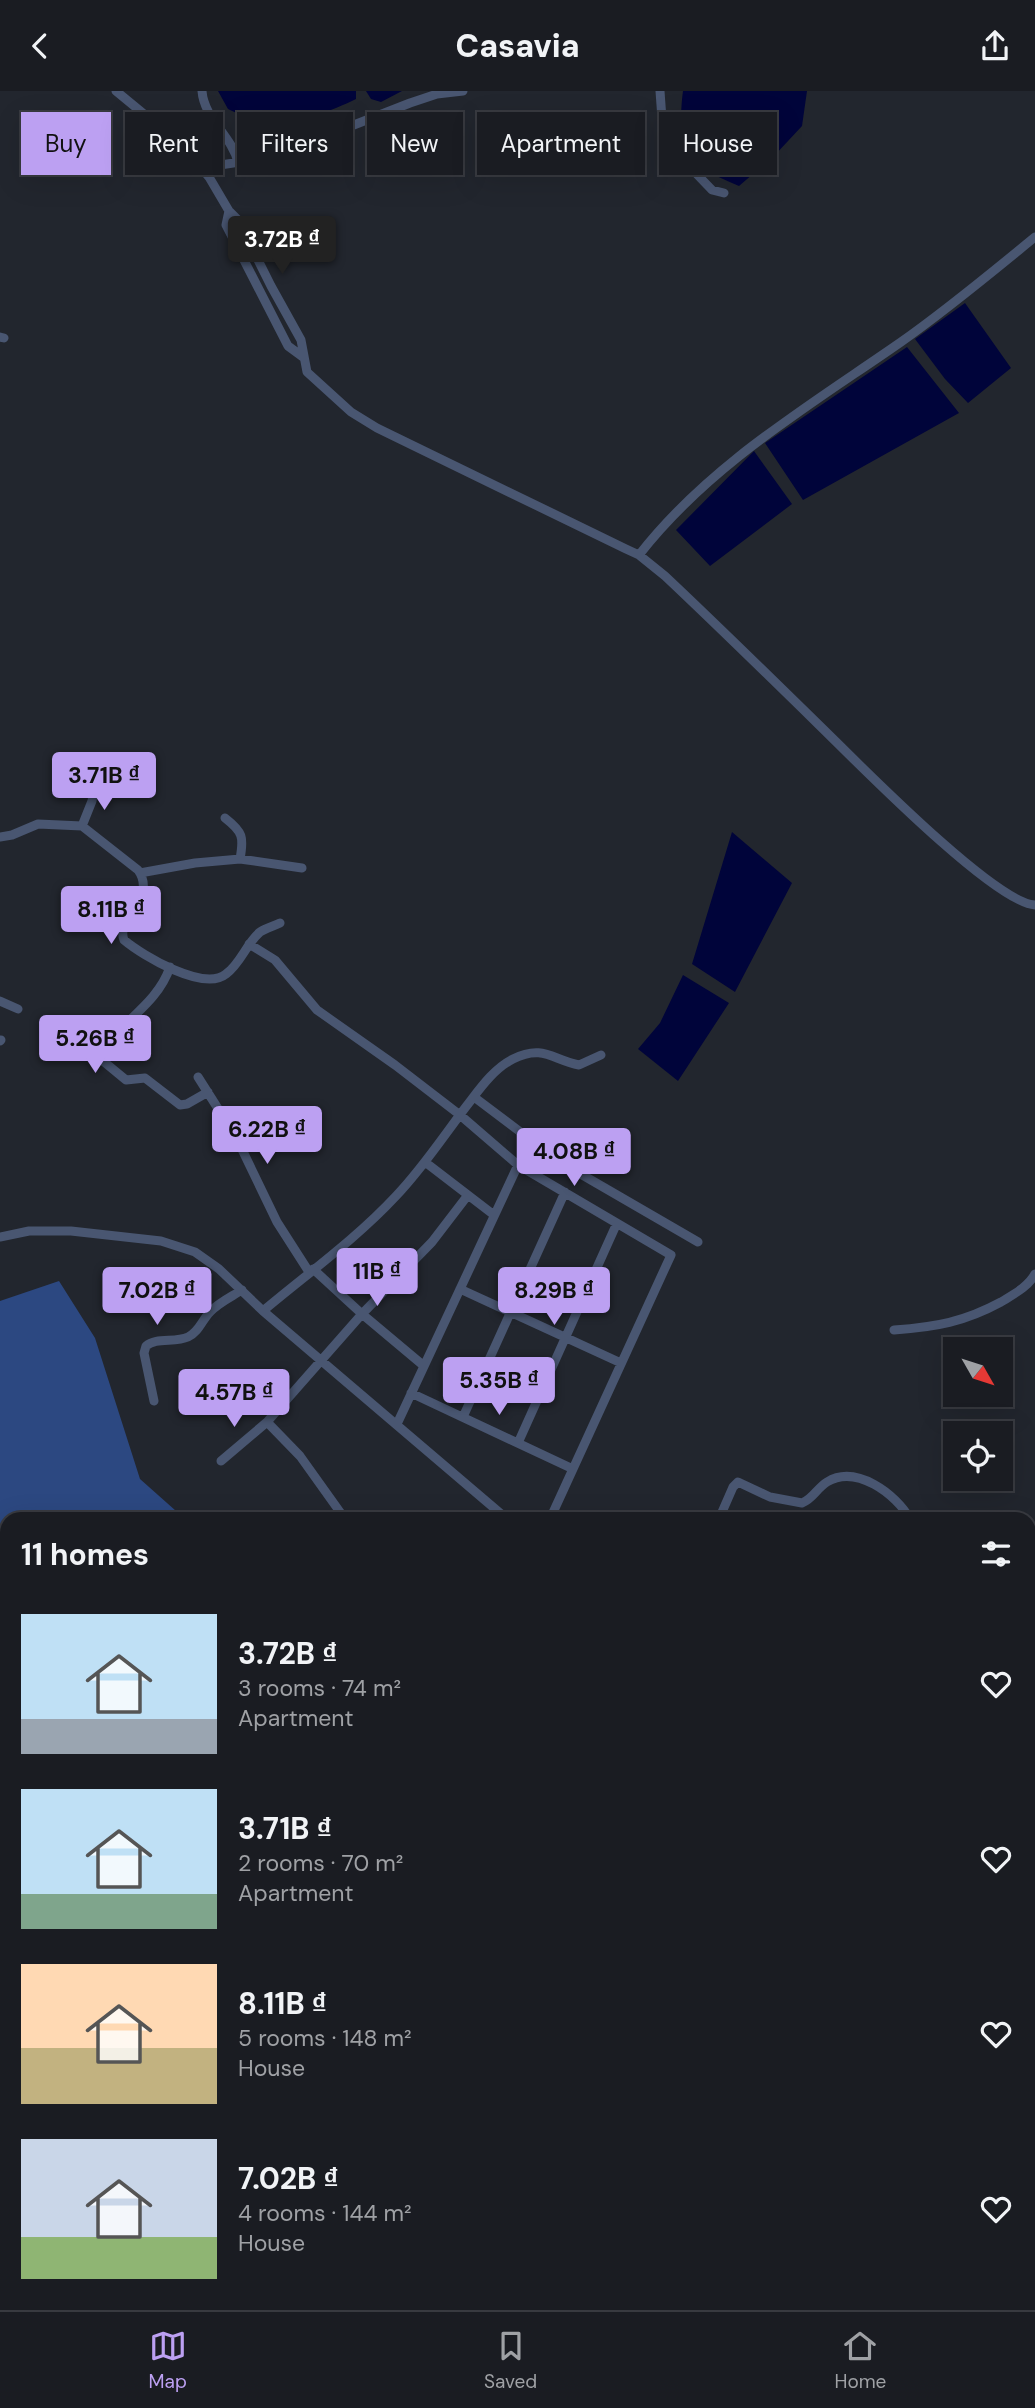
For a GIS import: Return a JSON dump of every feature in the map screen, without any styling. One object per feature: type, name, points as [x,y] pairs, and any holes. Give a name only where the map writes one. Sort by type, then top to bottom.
[{"type":"street","points":[[116,91],[142,112]]},
{"type":"street","points":[[202,91],[203,100],[237,156]]},
{"type":"street","points":[[353,126],[437,94],[463,91]]},
{"type":"street","points":[[660,91],[666,142],[712,190],[724,193]]},
{"type":"street","points":[[206,175],[238,220],[301,340],[307,372],[351,412],[377,428],[639,555],[665,576],[901,805],[953,851],[1000,889],[1019,901],[1035,905]]},
{"type":"street","points":[[229,211],[226,225],[256,285],[288,346],[303,357]]},
{"type":"street","points":[[639,555],[657,532],[700,488],[769,433],[927,323],[1035,237]]},
{"type":"street","points":[[82,826],[93,795]]},
{"type":"street","points":[[225,818],[241,834],[243,842],[240,859]]},
{"type":"street","points":[[0,837],[38,824],[82,826],[140,873],[143,882],[141,896],[125,926],[123,937],[131,945],[170,967],[200,979],[219,979],[230,972],[249,944],[264,930],[280,923]]},
{"type":"street","points":[[140,873],[195,863],[240,859],[302,868]]},
{"type":"street","points":[[249,944],[280,965],[317,1010],[460,1115],[518,1165],[671,1255],[553,1512]]},
{"type":"street","points":[[170,967],[157,994],[104,1047],[103,1061],[123,1079],[146,1079],[180,1105],[208,1092]]},
{"type":"street","points":[[0,1001],[18,1009]]},
{"type":"street","points":[[263,1311],[383,1210],[425,1162],[496,1071],[516,1057],[542,1052],[579,1065],[601,1055]]},
{"type":"street","points":[[198,1077],[241,1147],[277,1222],[311,1270],[424,1366]]},
{"type":"street","points":[[474,1097],[560,1162],[698,1243]]},
{"type":"street","points":[[425,1162],[494,1215]]},
{"type":"street","points":[[397,1425],[518,1165]]},
{"type":"street","points":[[463,1417],[565,1192]]},
{"type":"street","points":[[221,1461],[267,1422],[362,1314],[426,1249],[468,1195]]},
{"type":"street","points":[[518,1443],[617,1223]]},
{"type":"street","points":[[0,1237],[18,1231],[60,1231],[169,1243],[195,1252],[500,1512]]},
{"type":"street","points":[[894,1331],[931,1328],[970,1318],[1013,1295],[1035,1273]]},
{"type":"street","points":[[460,1289],[621,1363]]},
{"type":"street","points":[[154,1401],[144,1353],[146,1346],[152,1342],[187,1337],[198,1329],[214,1307],[242,1290]]},
{"type":"street","points":[[411,1393],[573,1469]]},
{"type":"street","points":[[267,1422],[300,1456],[338,1512]]},
{"type":"street","points":[[722,1512],[738,1482],[776,1499],[802,1503],[829,1481],[848,1477],[876,1486],[898,1503],[905,1512]]},
{"type":"shaded area","points":[[218,91],[356,91],[356,99],[325,112],[237,113],[228,109]]},
{"type":"shaded area","points":[[366,91],[402,91],[381,102],[371,99]]},
{"type":"shaded area","points":[[683,91],[807,91],[802,126],[777,153],[777,112],[681,112]]},
{"type":"shaded area","points":[[714,175],[752,175],[739,186]]},
{"type":"shaded area","points":[[965,303],[1011,368],[968,403],[945,379],[915,339]]},
{"type":"shaded area","points":[[907,347],[959,413],[803,500],[765,443]]},
{"type":"shaded area","points":[[754,451],[792,504],[710,566],[676,530]]},
{"type":"shaded area","points":[[732,832],[792,883],[735,992],[692,964]]},
{"type":"shaded area","points":[[683,975],[729,1003],[678,1081],[638,1049],[660,1023]]},
{"type":"shaded area","points":[[59,1281],[95,1338],[140,1479],[177,1512],[0,1512],[0,1301]]}]
